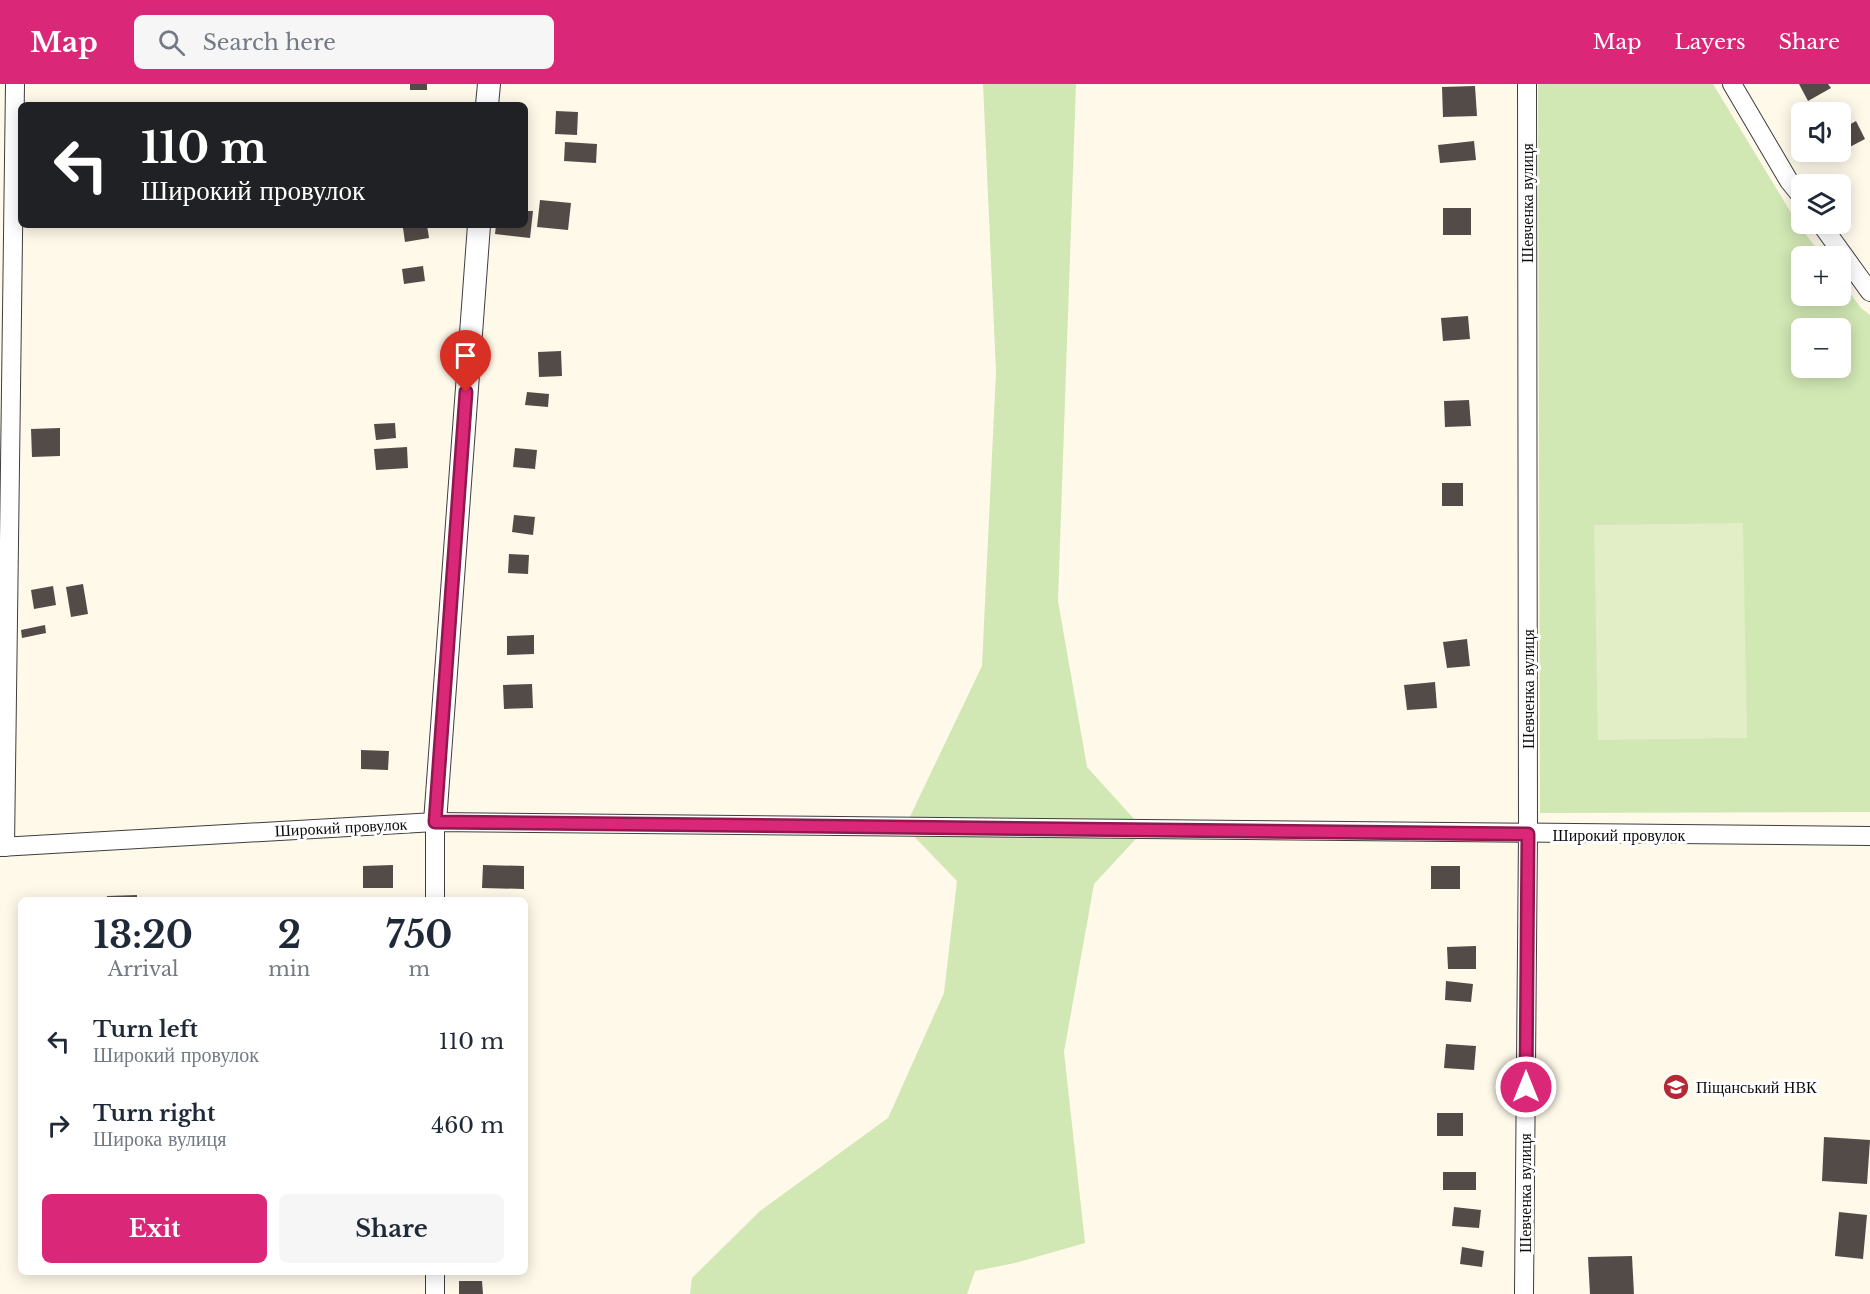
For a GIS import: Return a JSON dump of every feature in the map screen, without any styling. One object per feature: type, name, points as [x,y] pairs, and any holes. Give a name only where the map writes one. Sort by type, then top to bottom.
[{"type":"street","points":[[2,847],[15,84]]},
{"type":"street","points":[[487,102],[489,84]]},
{"type":"street","name":"Шевченка вулиця","points":[[1524,1294],[1528,834],[1527,84]]},
{"type":"street","points":[[1732,84],[1791,183]]},
{"type":"street","points":[[435,897],[435,822],[478,228]]},
{"type":"street","points":[[1828,234],[1870,292]]},
{"type":"street","name":"Широкий провулок","points":[[2,847],[435,822],[1870,836]]},
{"type":"street","points":[[435,1275],[435,1294]]},
{"type":"green space","points":[[983,84],[1076,84],[1058,601],[1087,767],[1144,830],[1094,884],[1064,1052],[1085,1243],[1015,1263],[975,1271],[967,1294],[690,1294],[692,1278],[760,1211],[888,1118],[944,993],[957,881],[905,827],[982,666],[996,372]]},
{"type":"green space","points":[[1538,84],[1713,84],[1791,213],[1791,234],[1806,234],[1815,246],[1791,246],[1791,306],[1851,306],[1851,294],[1861,308],[1870,315],[1870,812],[1540,813]]},
{"type":"green space","points":[[1743,523],[1747,738],[1598,740],[1594,525]]},
{"type":"building","points":[[410,84],[427,84],[427,90],[410,90]]},
{"type":"building","points":[[1799,84],[1828,84],[1831,88],[1808,101]]},
{"type":"building","points":[[1475,86],[1477,116],[1443,117],[1442,87]]},
{"type":"building","points":[[556,111],[578,112],[577,135],[555,134]]},
{"type":"building","points":[[1856,121],[1865,139],[1851,146],[1851,124]]},
{"type":"building","points":[[1474,141],[1476,160],[1440,163],[1438,145]]},
{"type":"building","points":[[565,142],[597,144],[596,163],[564,161]]},
{"type":"building","points":[[540,200],[571,203],[568,230],[537,227]]},
{"type":"building","points":[[1443,208],[1471,208],[1471,235],[1443,235]]},
{"type":"building","points":[[528,211],[533,211],[530,238],[495,234],[496,228],[528,228]]},
{"type":"building","points":[[403,228],[427,228],[429,238],[405,242]]},
{"type":"building","points":[[423,266],[425,281],[404,284],[402,269]]},
{"type":"building","points":[[1468,316],[1470,339],[1443,341],[1441,318]]},
{"type":"building","points":[[561,351],[562,376],[539,377],[538,352]]},
{"type":"building","points":[[527,392],[549,394],[548,407],[525,405]]},
{"type":"building","points":[[1469,400],[1471,426],[1445,427],[1444,401]]},
{"type":"building","points":[[395,423],[396,438],[376,440],[374,424]]},
{"type":"building","points":[[60,428],[60,456],[32,457],[31,429]]},
{"type":"building","points":[[407,447],[408,468],[376,470],[374,449]]},
{"type":"building","points":[[515,448],[537,450],[535,469],[513,467]]},
{"type":"building","points":[[1442,483],[1463,483],[1463,506],[1442,506]]},
{"type":"building","points":[[514,515],[535,517],[533,535],[512,532]]},
{"type":"building","points":[[509,554],[529,555],[528,574],[508,573]]},
{"type":"building","points":[[83,584],[88,614],[71,617],[66,587]]},
{"type":"building","points":[[53,586],[56,605],[34,609],[31,590]]},
{"type":"building","points":[[45,625],[46,633],[22,638],[21,630]]},
{"type":"building","points":[[534,635],[534,654],[507,655],[507,636]]},
{"type":"building","points":[[1467,639],[1470,666],[1447,668],[1443,642]]},
{"type":"building","points":[[1435,682],[1437,708],[1407,710],[1404,685]]},
{"type":"building","points":[[532,684],[533,708],[504,709],[503,685]]},
{"type":"building","points":[[361,750],[389,751],[388,770],[361,769]]},
{"type":"building","points":[[393,865],[393,888],[363,888],[363,866]]},
{"type":"building","points":[[483,865],[524,866],[524,889],[482,888]]},
{"type":"building","points":[[1431,866],[1460,866],[1460,889],[1431,889]]},
{"type":"building","points":[[137,895],[137,897],[107,897]]},
{"type":"building","points":[[1476,946],[1476,969],[1448,969],[1447,947]]},
{"type":"building","points":[[1446,981],[1473,984],[1471,1002],[1445,1000]]},
{"type":"building","points":[[1446,1044],[1476,1046],[1474,1070],[1444,1068]]},
{"type":"building","points":[[1437,1113],[1463,1113],[1463,1136],[1437,1136]]},
{"type":"building","points":[[1824,1137],[1870,1140],[1867,1184],[1822,1181]]},
{"type":"building","points":[[1443,1172],[1476,1172],[1476,1190],[1443,1190]]},
{"type":"building","points":[[1454,1207],[1481,1210],[1479,1228],[1452,1226]]},
{"type":"building","points":[[1839,1212],[1867,1215],[1863,1259],[1835,1256]]},
{"type":"building","points":[[1462,1247],[1484,1251],[1482,1267],[1460,1264]]},
{"type":"building","points":[[1632,1256],[1634,1294],[1590,1294],[1588,1257]]},
{"type":"building","points":[[459,1281],[482,1281],[483,1294],[459,1294]]},
{"type":"place","name":"Піщанський НВК","points":[[1676,1087]]},
{"type":"route","points":[[466,392],[435,822],[1528,834],[1526,1087]]}]
